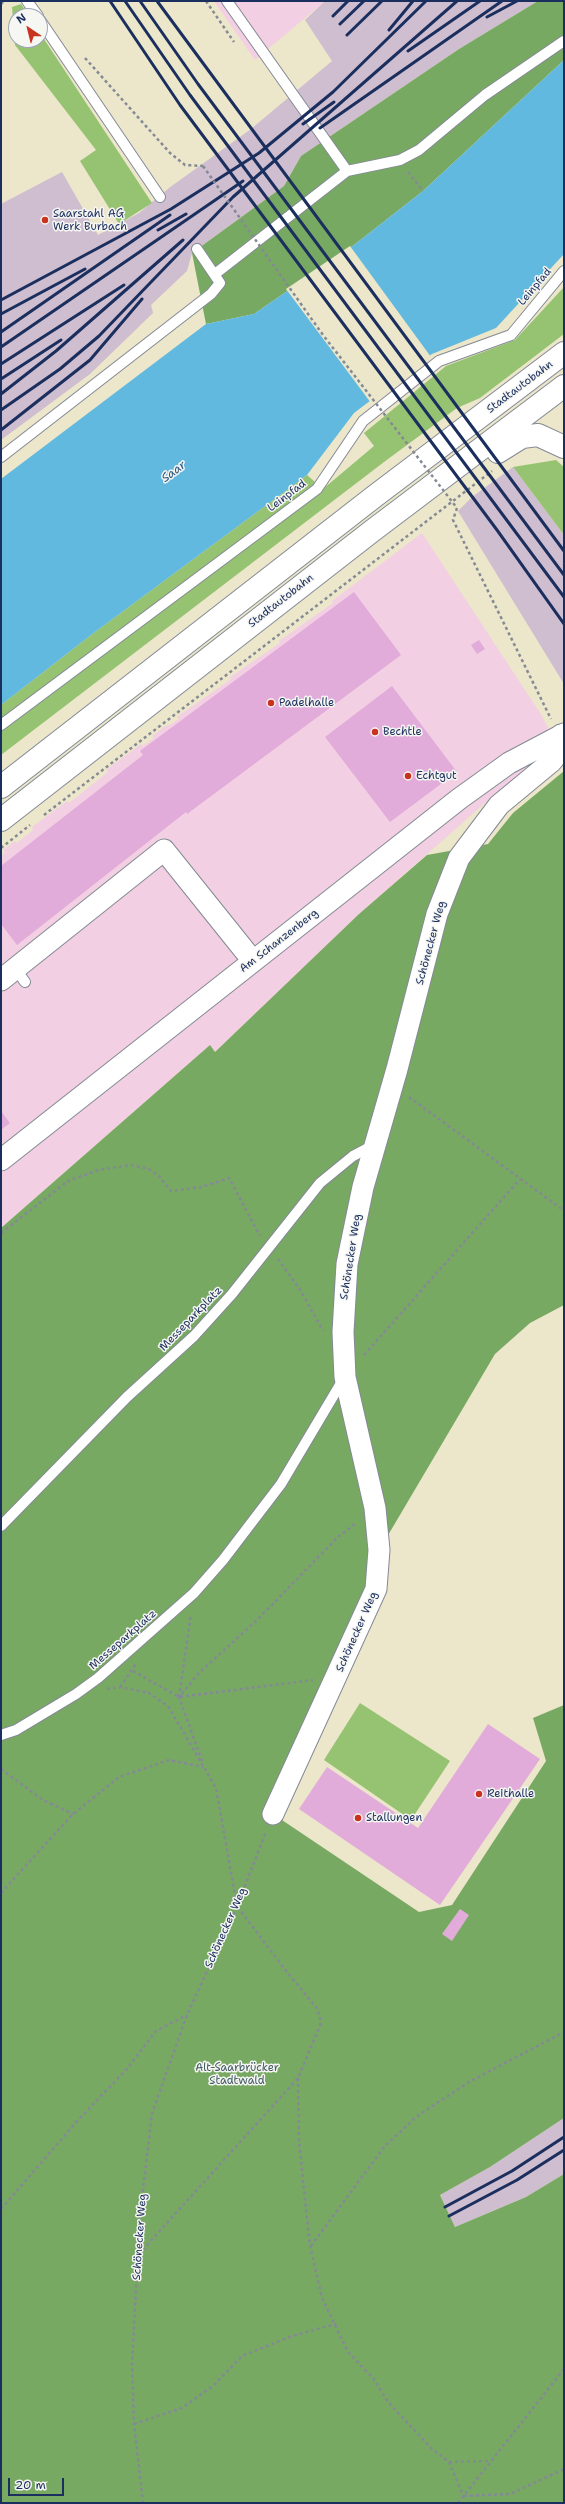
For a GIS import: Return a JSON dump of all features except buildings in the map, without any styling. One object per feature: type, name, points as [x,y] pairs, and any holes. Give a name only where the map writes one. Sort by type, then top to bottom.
[{"type":"highway","name":"Stadtautobahn","points":[[1,787],[368,501],[564,353]]},
{"type":"highway","name":"Stadtautobahn","points":[[1,820],[372,531],[564,386]]},
{"type":"highway","points":[[372,531],[430,503],[499,451],[522,437],[538,435],[564,447]]},
{"type":"street","name":"Am Schanzenberg","points":[[1,1160],[459,799],[509,763],[562,734]]},
{"type":"street","name":"Schönecker Weg","points":[[273,1814],[376,1589],[379,1550],[375,1508],[345,1377],[344,1298],[348,1264],[362,1187],[393,1085],[437,914],[459,858],[499,805],[551,762],[561,750],[562,734]]},
{"type":"street","points":[[14,977],[164,850],[253,961]]},
{"type":"lane","points":[[227,1],[347,171]]},
{"type":"lane","points":[[48,32],[160,197]]},
{"type":"lane","points":[[216,274],[347,171],[400,160],[419,150],[485,95],[564,41]]},
{"type":"lane","points":[[1,457],[212,294],[220,283],[216,274],[197,249]]},
{"type":"lane","name":"Leinpfad","points":[[1,725],[317,489],[363,421],[439,361],[511,335],[564,271]]},
{"type":"lane","name":"Messeparkplatz","points":[[1,1526],[126,1397],[194,1336],[270,1247],[320,1183],[352,1156],[376,1144]]},
{"type":"lane","name":"Messeparkplatz","points":[[1,1735],[16,1730],[76,1694],[150,1633],[194,1593],[223,1560],[282,1484],[345,1377]]},
{"type":"path","points":[[1,4],[4,1]]},
{"type":"path","points":[[206,1],[234,42]]},
{"type":"path","points":[[83,56],[170,153],[185,165],[203,166],[323,335],[457,508],[453,520],[547,712]]},
{"type":"path","points":[[419,186],[423,191]]},
{"type":"path","points":[[42,816],[472,486]]},
{"type":"path","points":[[1,848],[36,821]]},
{"type":"path","points":[[393,1085],[563,1210]]},
{"type":"path","points":[[1,1233],[68,1181],[98,1170],[131,1165],[149,1169],[160,1177],[171,1191],[202,1187],[229,1178],[256,1232],[270,1247],[301,1291],[324,1333]]},
{"type":"path","points":[[345,1377],[520,1179]]},
{"type":"path","points":[[179,1697],[199,1673],[257,1620],[338,1537],[375,1508]]},
{"type":"path","points":[[194,1593],[179,1697],[204,1768]]},
{"type":"path","points":[[133,1672],[179,1697],[205,1692],[337,1677]]},
{"type":"path","points":[[105,1689],[120,1687],[149,1693],[168,1706],[216,1788],[237,1906],[318,2010],[321,2022],[298,2078],[138,2255]]},
{"type":"path","points":[[1,1893],[73,1814],[118,1777],[169,1760],[204,1768]]},
{"type":"path","points":[[1,1769],[43,1800],[73,1814]]},
{"type":"path","name":"Schönecker Weg","points":[[143,2503],[134,2424],[132,2364],[138,2255],[152,2113],[187,2015],[237,1906],[273,1814]]},
{"type":"path","points":[[1,2209],[79,2119],[126,2070],[156,2031],[187,2015]]},
{"type":"path","points":[[310,2246],[384,2147],[416,2116],[469,2082],[564,2032]]},
{"type":"path","points":[[298,2078],[299,2142],[310,2246],[322,2298],[336,2324],[348,2352],[373,2378],[388,2402],[432,2449],[449,2462],[463,2496]]},
{"type":"path","points":[[134,2424],[182,2408],[213,2386],[242,2356],[292,2336],[336,2324]]},
{"type":"path","points":[[458,2503],[490,2460],[564,2369]]},
{"type":"path","points":[[449,2462],[490,2460]]},
{"type":"path","points":[[463,2496],[510,2494],[564,2469]]},
{"type":"shaded area","points":[[214,1],[325,1],[255,60]]},
{"type":"shaded area","points":[[325,1],[538,1],[459,49],[301,156],[284,186],[192,253],[187,271],[151,305],[153,313],[90,374],[1,440],[1,204],[62,172],[98,235],[139,213],[169,188],[251,129],[332,61],[305,20]]},
{"type":"shaded area","points":[[513,467],[564,535],[564,684],[458,511],[472,497]]},
{"type":"shaded area","points":[[422,533],[542,716],[556,744],[493,796],[359,914],[215,1052],[209,1046],[1,1228],[1,856],[5,853],[3,850],[15,841],[17,843],[33,830],[32,827],[67,801],[69,803],[108,772],[106,770],[141,744],[143,746],[154,738],[152,736],[167,725],[168,726],[179,719],[177,717],[231,679],[230,677],[280,643],[279,641],[333,603],[332,601]]},
{"type":"shaded area","points":[[564,2118],[564,2174],[526,2197],[455,2227],[440,2195],[490,2167]]},
{"type":"green space","points":[[538,1],[564,1],[564,60],[423,191],[354,245],[254,314],[206,324],[192,253],[284,186],[301,156],[459,49]]},
{"type":"green space","points":[[21,4],[24,8],[12,8]]},
{"type":"green space","points":[[48,45],[152,203],[119,224],[80,161],[96,150],[17,48],[48,48]]},
{"type":"green space","points":[[564,287],[564,334],[480,398],[457,408],[384,462],[1,755],[1,705],[91,635],[307,475],[323,489],[374,446],[364,433],[446,366],[515,340]]},
{"type":"green space","points":[[556,460],[564,467],[564,535],[513,467]]},
{"type":"green space","name":"Alt-Saarbrücker Stadtwald","points":[[564,771],[564,1305],[530,1323],[495,1354],[384,1542],[380,1590],[273,1814],[419,1912],[452,1905],[546,1761],[533,1718],[564,1705],[564,2118],[490,2167],[440,2195],[455,2227],[526,2197],[564,2174],[564,2503],[1,2503],[1,1228],[210,1045],[215,1052],[359,914],[427,855],[488,844],[513,813]]},
{"type":"green space","points":[[360,1703],[450,1761],[411,1820],[324,1760]]},
{"type":"water","name":"Saar","points":[[564,60],[564,254],[496,328],[432,354],[354,413],[307,475],[91,635],[1,705],[1,479],[206,324],[254,314],[354,245],[423,191]]},
{"type":"pier","points":[[350,246],[431,357],[371,403],[286,289]]},
{"type":"railway","points":[[110,1],[180,105],[497,530],[564,624]]},
{"type":"railway","points":[[125,1],[190,95],[564,597]]},
{"type":"railway","points":[[140,1],[198,84],[564,575]]},
{"type":"railway","points":[[157,1],[564,551]]},
{"type":"railway","points":[[333,16],[348,1]]},
{"type":"railway","points":[[340,24],[364,1]]},
{"type":"railway","points":[[347,35],[382,1]]},
{"type":"railway","points":[[389,30],[413,1]]},
{"type":"railway","points":[[1,300],[171,209],[259,153],[333,92],[426,1]]},
{"type":"railway","points":[[1,410],[60,369],[99,336],[233,197],[457,1]]},
{"type":"railway","points":[[408,51],[480,1]]},
{"type":"railway","points":[[320,128],[502,1]]},
{"type":"railway","points":[[487,17],[517,1]]},
{"type":"railway","points":[[303,124],[334,102]]},
{"type":"railway","points":[[1,347],[243,181]]},
{"type":"railway","points":[[158,230],[186,214]]},
{"type":"railway","points":[[1,332],[170,215]]},
{"type":"railway","points":[[1,394],[56,351],[183,240]]},
{"type":"railway","points":[[1,314],[85,269]]},
{"type":"railway","points":[[1,364],[124,285]]},
{"type":"railway","points":[[1,430],[90,360],[142,299]]},
{"type":"railway","points":[[1,379],[61,340]]},
{"type":"railway","points":[[445,2207],[512,2171],[564,2137]]},
{"type":"railway","points":[[449,2216],[517,2180],[564,2150]]},
{"type":"place","name":"Saarstahl AG Werk Burbach","points":[[45,220]]},
{"type":"place","name":"Padelhalle","points":[[271,703]]},
{"type":"place","name":"Bechtle","points":[[375,732]]},
{"type":"place","name":"Echtgut","points":[[408,776]]},
{"type":"place","name":"Reithalle","points":[[479,1794]]},
{"type":"place","name":"Stallungen","points":[[358,1818]]}]
